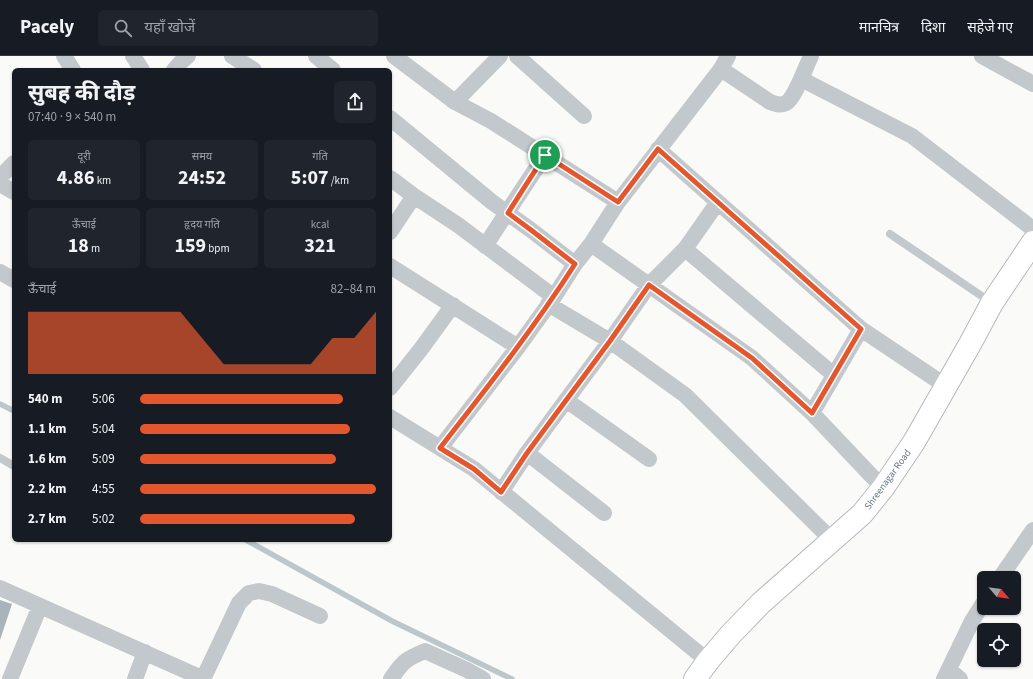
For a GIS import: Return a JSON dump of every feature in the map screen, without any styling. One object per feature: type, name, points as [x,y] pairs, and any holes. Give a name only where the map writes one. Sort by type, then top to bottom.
[{"type":"highway","name":"Shreenagar Road","points":[[695,679],[731,634],[761,603],[862,514],[883,488],[914,442],[992,303],[1033,242]]},
{"type":"street","points":[[64,56],[72,68]]},
{"type":"street","points":[[133,56],[141,68]]},
{"type":"street","points":[[176,68],[188,56]]},
{"type":"street","points":[[316,56],[330,68]]},
{"type":"street","points":[[394,56],[455,102],[491,121],[618,202]]},
{"type":"street","points":[[455,102],[500,56]]},
{"type":"street","points":[[517,56],[584,116]]},
{"type":"street","points":[[440,448],[518,347],[618,202],[724,62],[770,102],[779,105],[786,103],[791,98],[811,56]]},
{"type":"street","points":[[982,56],[1033,84]]},
{"type":"street","points":[[801,79],[912,136],[1033,229]]},
{"type":"street","points":[[392,120],[492,202],[575,264]]},
{"type":"street","points":[[658,149],[861,329],[946,386]]},
{"type":"street","points":[[485,246],[545,155]]},
{"type":"street","points":[[0,177],[12,164]]},
{"type":"street","points":[[392,180],[458,225],[551,300],[685,395],[833,541]]},
{"type":"street","points":[[0,184],[12,191]]},
{"type":"street","points":[[392,229],[414,196]]},
{"type":"street","points":[[501,492],[527,453],[610,341],[649,285],[684,249],[718,202]]},
{"type":"street","points":[[590,244],[752,358],[812,413],[883,488]]},
{"type":"street","points":[[684,249],[834,375]]},
{"type":"street","points":[[392,267],[518,347]]},
{"type":"street","points":[[0,272],[12,279]]},
{"type":"street","points":[[392,385],[453,305]]},
{"type":"street","points":[[812,413],[861,329]]},
{"type":"street","points":[[566,400],[649,459]]},
{"type":"street","points":[[392,418],[474,469],[708,661]]},
{"type":"street","points":[[527,453],[604,513]]},
{"type":"street","points":[[1005,571],[1033,530]]},
{"type":"street","points":[[0,588],[204,679],[239,603],[249,593],[259,591],[272,594],[320,616]]},
{"type":"street","points":[[10,679],[40,606]]},
{"type":"street","points":[[951,676],[972,621],[977,613]]},
{"type":"street","points":[[391,679],[402,663],[425,651],[483,679]]},
{"type":"street","points":[[135,679],[145,652]]},
{"type":"lane","points":[[890,234],[992,303]]},
{"type":"lane","points":[[0,458],[12,465]]},
{"type":"building","points":[[0,600],[12,604],[0,640]]},
{"type":"waterway","points":[[0,404],[12,410]]},
{"type":"waterway","points":[[250,542],[392,621],[512,679]]},
{"type":"route","points":[[658,149],[861,329],[812,413],[752,358],[649,285],[610,341],[527,453],[501,492],[474,469],[440,448],[518,347],[575,264],[508,213],[545,155],[618,202],[658,149]]}]
